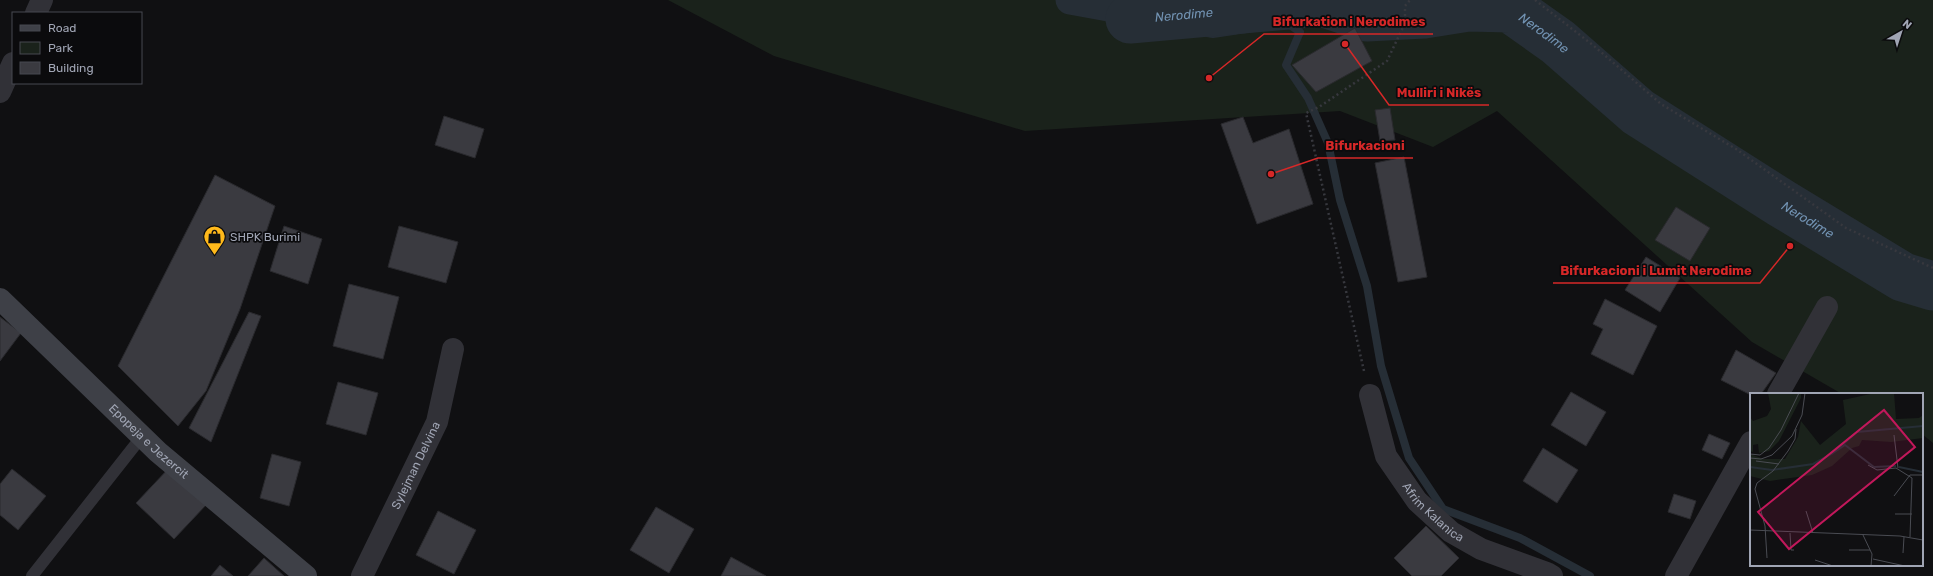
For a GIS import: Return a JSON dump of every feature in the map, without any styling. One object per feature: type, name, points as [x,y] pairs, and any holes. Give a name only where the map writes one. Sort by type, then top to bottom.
[{"type":"main road","name":"Epopeja e Jezercit","points":[[0,299],[143,435],[158,452],[306,576]]},
{"type":"street","points":[[36,12],[42,0]]},
{"type":"street","points":[[0,92],[12,65]]},
{"type":"street","points":[[1779,393],[1827,307]]},
{"type":"street","name":"Sylejman Delvina","points":[[362,576],[437,422],[454,349]]},
{"type":"street","name":"Afrim Kalanica","points":[[1370,395],[1386,456],[1417,500],[1451,532],[1481,549],[1552,576]]},
{"type":"street","points":[[1676,576],[1750,444]]},
{"type":"lane","points":[[32,576],[143,435]]},
{"type":"path","points":[[1370,395],[1306,113],[1320,107],[1387,61],[1404,23],[1405,6],[1410,0]]},
{"type":"path","points":[[1535,0],[1594,46],[1661,104],[1736,150],[1846,228],[1933,268]]},
{"type":"green space","points":[[668,0],[1933,0],[1933,443],[1923,435],[1923,393],[1840,393],[1752,342],[1497,111],[1433,147],[1340,111],[1025,131],[774,56]]},
{"type":"building","points":[[1355,28],[1372,61],[1316,92],[1292,65]]},
{"type":"building","points":[[1390,108],[1395,140],[1380,141],[1375,110]]},
{"type":"building","points":[[444,116],[484,129],[475,158],[435,145]]},
{"type":"building","points":[[1243,117],[1253,143],[1289,129],[1313,204],[1257,224],[1221,124]]},
{"type":"building","points":[[1404,157],[1427,277],[1398,282],[1375,163]]},
{"type":"building","name":"SHPK Burimi","points":[[215,175],[275,206],[240,309],[206,391],[178,426],[118,366]]},
{"type":"building","points":[[1676,207],[1710,228],[1690,261],[1655,240]]},
{"type":"building","points":[[284,226],[322,239],[308,284],[270,271]]},
{"type":"building","points":[[399,226],[458,242],[446,283],[388,267]]},
{"type":"building","points":[[1646,257],[1680,278],[1660,312],[1625,290]]},
{"type":"building","points":[[349,284],[399,297],[383,359],[333,346]]},
{"type":"building","points":[[1605,299],[1657,326],[1633,375],[1591,354],[1603,329],[1593,324]]},
{"type":"building","points":[[249,312],[261,316],[211,442],[189,428]]},
{"type":"building","points":[[0,317],[21,333],[0,361]]},
{"type":"building","points":[[1736,350],[1776,373],[1762,393],[1750,393],[1750,394],[1721,380]]},
{"type":"building","points":[[338,382],[378,393],[366,435],[326,424]]},
{"type":"building","points":[[1571,392],[1606,412],[1586,446],[1551,425]]},
{"type":"building","points":[[1709,434],[1730,443],[1722,459],[1702,450]]},
{"type":"building","points":[[1543,448],[1578,470],[1557,503],[1523,481]]},
{"type":"building","points":[[272,454],[301,462],[289,506],[260,498]]},
{"type":"building","points":[[169,468],[207,504],[174,539],[136,503]]},
{"type":"building","points":[[12,469],[46,496],[18,530],[0,515],[0,484]]},
{"type":"building","points":[[1674,494],[1696,501],[1690,519],[1668,512]]},
{"type":"building","points":[[656,507],[694,529],[669,573],[630,550]]},
{"type":"building","points":[[438,511],[476,530],[454,574],[416,555]]},
{"type":"building","points":[[1426,526],[1459,558],[1441,576],[1412,576],[1394,558]]},
{"type":"building","points":[[731,557],[766,576],[721,576]]},
{"type":"building","points":[[264,558],[284,576],[248,576]]},
{"type":"building","points":[[220,565],[233,576],[211,576]]},
{"type":"waterway","name":"Nerodime","points":[[1070,0],[1114,8],[1130,19]]},
{"type":"waterway","name":"Nerodime","points":[[1130,19],[1321,2],[1367,17],[1424,14],[1468,7],[1510,8],[1558,42],[1638,112],[1781,203],[1903,277],[1933,286]]},
{"type":"waterway","points":[[1130,19],[1213,34],[1287,23],[1300,32],[1286,65],[1308,98],[1328,143],[1340,200],[1367,286],[1381,366],[1409,458],[1443,509],[1520,538],[1590,576]]},
{"type":"place","name":"Mulliri i Nikës","points":[[1345,44]]},
{"type":"place","name":"Bifurkation i Nerodimes","points":[[1209,78]]},
{"type":"place","name":"Bifurkacioni","points":[[1271,174]]},
{"type":"place","name":"Bifurkacioni i Lumit Nerodime","points":[[1790,246]]},
{"type":"place","name":"SHPK Burimi","points":[[215,256]]}]
